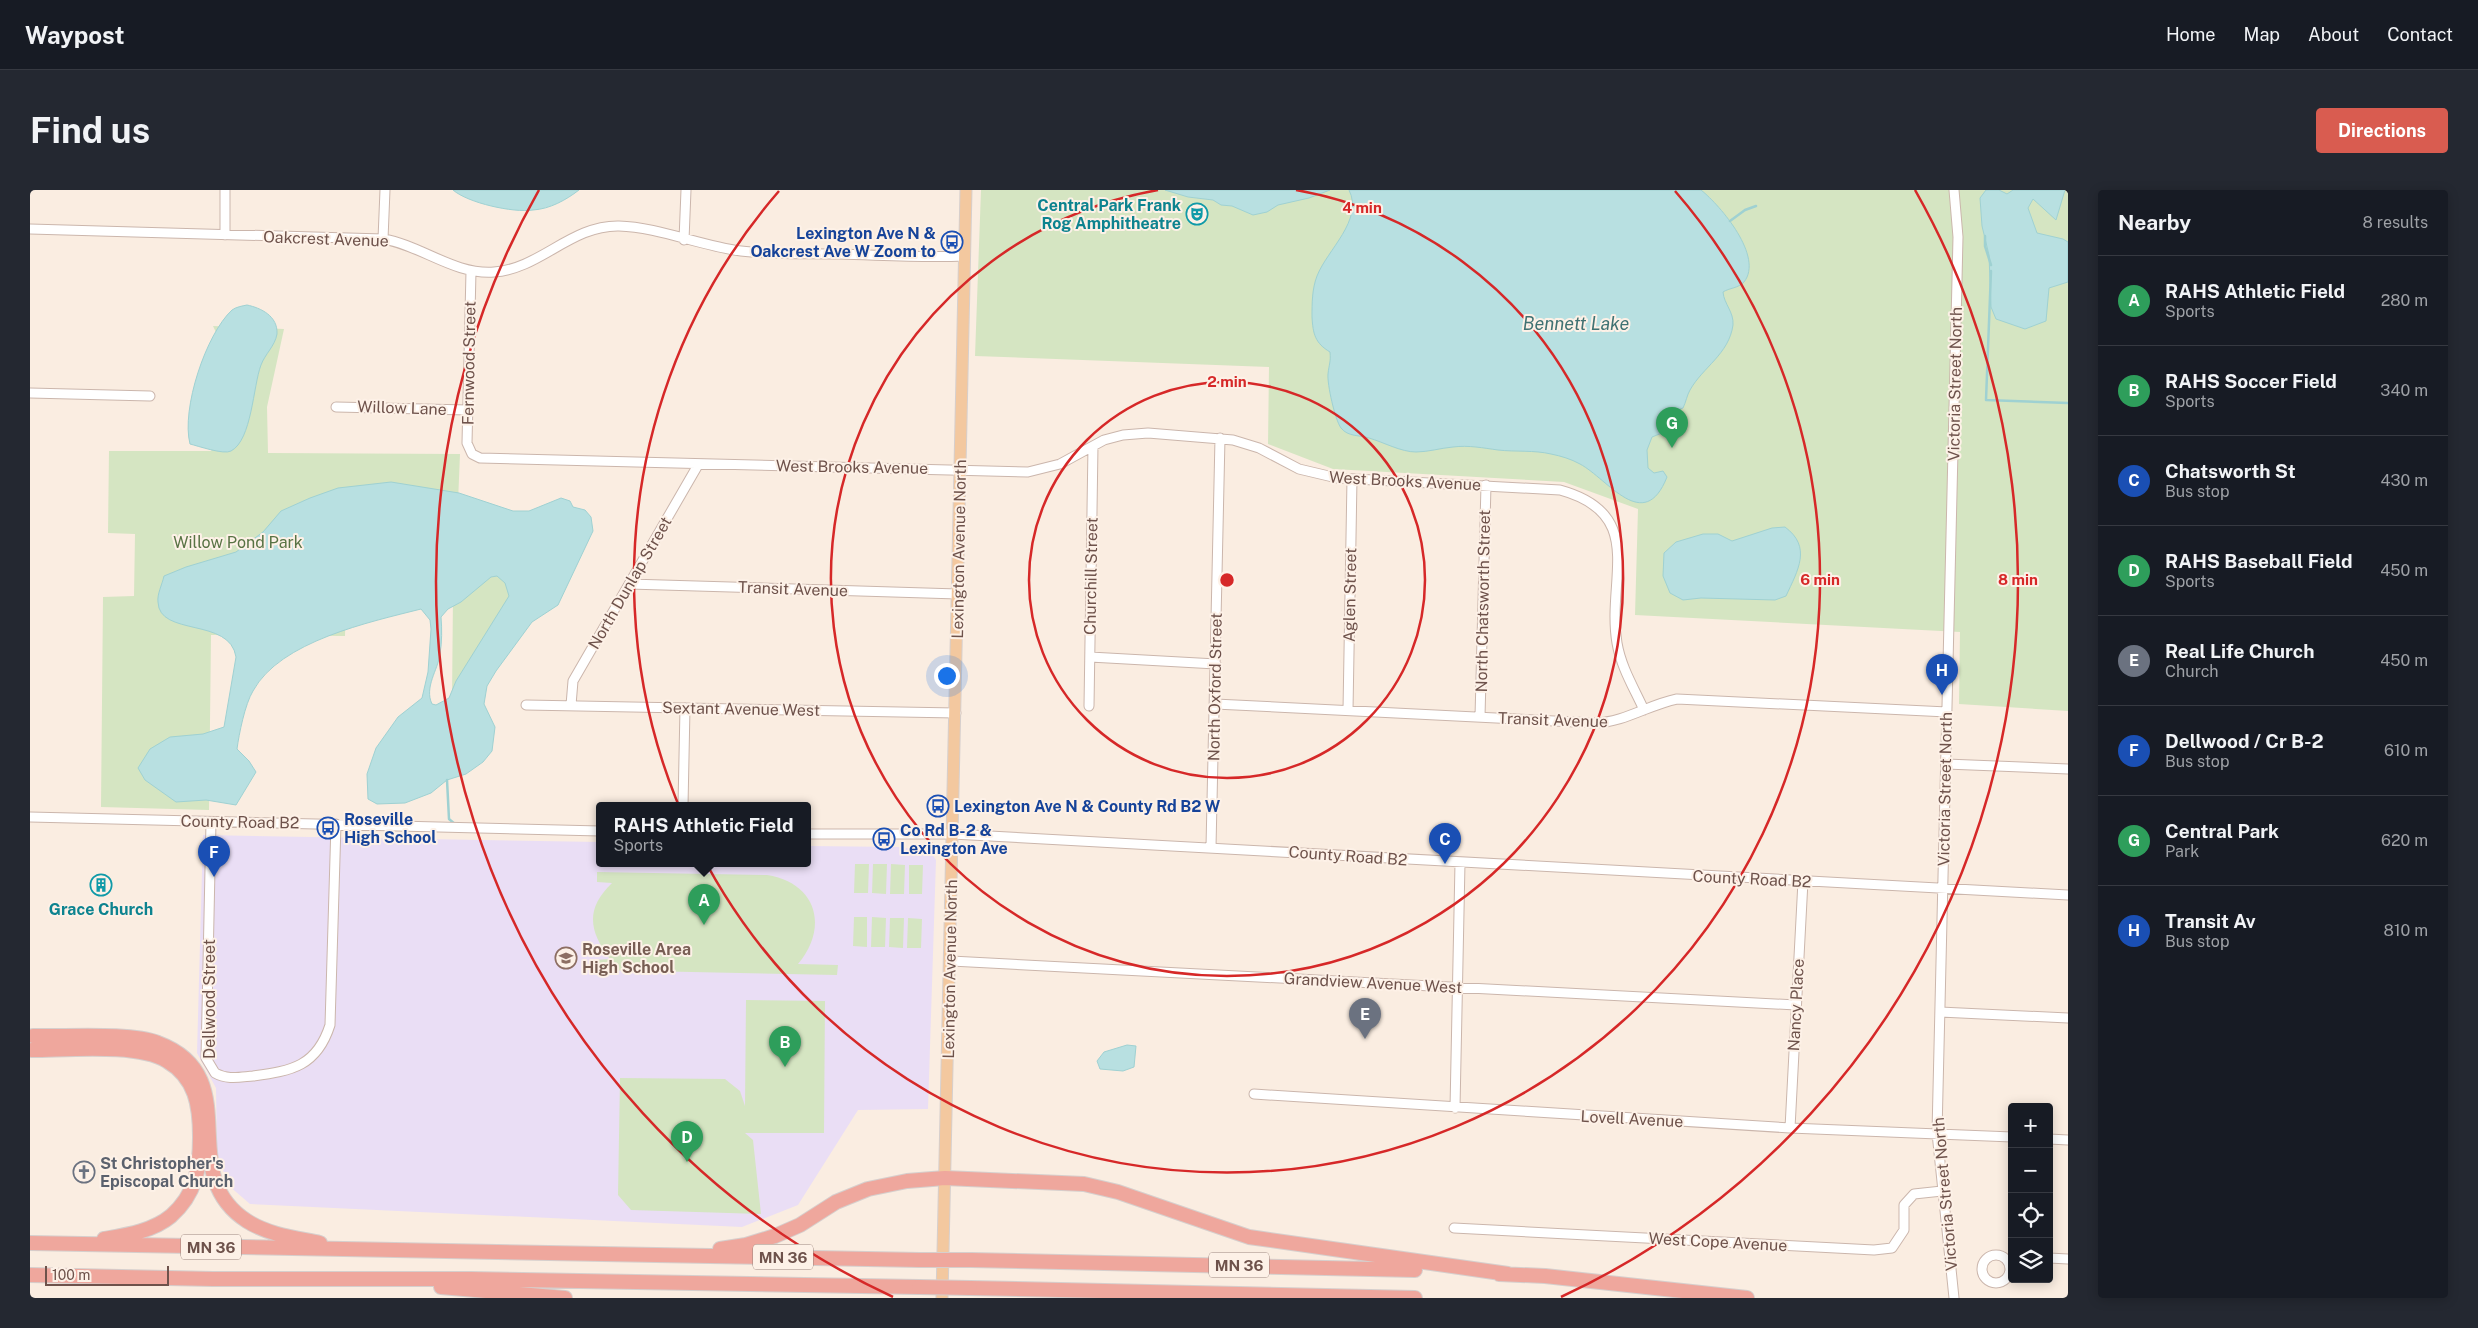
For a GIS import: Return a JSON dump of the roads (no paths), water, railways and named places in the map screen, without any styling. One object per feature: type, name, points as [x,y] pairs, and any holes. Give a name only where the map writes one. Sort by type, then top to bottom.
[{"type":"highway","points":[[31,1043],[144,1039],[156,1042],[177,1052],[194,1069],[206,1094],[210,1162],[216,1185],[229,1206],[248,1221],[270,1232],[292,1238],[370,1251]]},
{"type":"highway","points":[[31,1043],[134,1051],[156,1055],[174,1065],[188,1081],[197,1100],[200,1114],[198,1174],[188,1196],[170,1216],[150,1228],[125,1235],[52,1244]]},
{"type":"highway","points":[[646,1254],[733,1247],[762,1241],[790,1230],[836,1202],[868,1189],[908,1181],[945,1178],[1084,1184],[1118,1192],[1249,1237],[1508,1274]]},
{"type":"highway","name":"MN 36","points":[[30,1243],[370,1251],[646,1254],[1393,1268],[1508,1274],[1747,1298]]},
{"type":"highway","name":"MN 36","points":[[30,1275],[213,1279],[470,1279],[1304,1294],[1415,1298]]},
{"type":"highway","points":[[358,1279],[565,1298]]},
{"type":"highway","points":[[1240,1298],[1304,1294]]},
{"type":"main road","name":"Lexington Avenue North","points":[[942,1298],[951,961],[966,190]]},
{"type":"street","points":[[224,235],[225,190]]},
{"type":"street","points":[[383,240],[385,190]]},
{"type":"street","points":[[684,240],[686,190]]},
{"type":"street","name":"Victoria Street North","points":[[1954,190],[1958,237],[1937,1133],[1954,1293]]},
{"type":"street","name":"Oakcrest Avenue","points":[[30,228],[383,240],[409,245],[471,271],[495,272],[520,266],[580,233],[606,226],[633,227],[720,248],[750,252],[964,256]]},
{"type":"street","name":"Fernwood Street","points":[[471,271],[467,443],[472,454]]},
{"type":"street","points":[[30,393],[150,396]]},
{"type":"street","name":"Willow Lane","points":[[336,407],[468,410]]},
{"type":"street","name":"West Brooks Avenue","points":[[472,454],[480,458],[1018,472],[1039,470],[1060,464],[1104,440],[1133,434],[1220,438],[1258,448],[1309,473],[1352,479],[1560,490],[1593,504],[1608,518],[1616,538],[1618,552],[1617,643],[1621,658],[1644,710]]},
{"type":"street","name":"North Oxford Street","points":[[1211,847],[1220,438]]},
{"type":"street","name":"Churchill Street","points":[[1089,706],[1093,446]]},
{"type":"street","name":"North Dunlap Street","points":[[571,705],[574,682],[698,465]]},
{"type":"street","name":"Aglen Street","points":[[1348,710],[1352,479]]},
{"type":"street","name":"North Chatsworth Street","points":[[1480,717],[1486,485]]},
{"type":"street","name":"Transit Avenue","points":[[629,584],[958,594]]},
{"type":"street","points":[[1090,657],[1216,664]]},
{"type":"street","name":"Transit Avenue","points":[[1215,704],[1608,723],[1666,701],[1690,698],[1947,712]]},
{"type":"street","name":"Sextant Avenue West","points":[[526,704],[956,713]]},
{"type":"street","points":[[683,802],[685,708]]},
{"type":"street","points":[[1946,764],[2068,769]]},
{"type":"street","name":"County Road B2","points":[[30,817],[596,831]]},
{"type":"street","name":"Dellwood Street","points":[[211,822],[206,1058],[215,1073],[233,1078],[282,1072],[294,1068],[318,1052],[326,1038],[330,1025],[336,824]]},
{"type":"street","name":"County Road B2","points":[[811,834],[952,834],[1211,847],[1460,864],[2068,896]]},
{"type":"street","points":[[1455,1108],[1460,864]]},
{"type":"street","name":"Nancy Place","points":[[1790,1128],[1802,882]]},
{"type":"street","name":"Grandview Avenue West","points":[[951,961],[1796,1005]]},
{"type":"street","points":[[1940,1012],[2068,1018]]},
{"type":"street","name":"Lovell Avenue","points":[[1254,1094],[1790,1128],[2008,1137]]},
{"type":"street","points":[[2053,1139],[2068,1140]]},
{"type":"street","name":"West Cope Avenue","points":[[1454,1228],[1874,1250],[1892,1248],[1904,1230],[1904,1205],[1914,1194],[1942,1191]]},
{"type":"street","points":[[2053,1258],[2068,1259]]},
{"type":"water","points":[[453,190],[579,190],[552,206],[524,211],[480,203]]},
{"type":"water","points":[[1165,190],[1330,190],[1309,198],[1278,205],[1267,212],[1253,215],[1232,206],[1221,205],[1213,200],[1188,197]]},
{"type":"water","name":"Bennett Lake","points":[[1349,190],[1701,190],[1719,208],[1738,233],[1749,259],[1749,272],[1742,284],[1723,292],[1733,320],[1731,335],[1726,344],[1695,382],[1683,408],[1675,411],[1662,433],[1652,437],[1647,450],[1648,468],[1654,473],[1663,471],[1667,477],[1658,494],[1648,502],[1637,502],[1625,498],[1580,464],[1551,454],[1465,446],[1410,452],[1344,431],[1336,418],[1330,393],[1328,374],[1330,352],[1321,345],[1314,333],[1312,307],[1313,291],[1317,276],[1348,224],[1352,212]]},
{"type":"water","points":[[1986,190],[1999,190],[2007,194],[2013,190],[2065,190],[2056,220],[2033,199],[2028,208],[2037,233],[2068,242],[2068,282],[2049,288],[2046,321],[2025,329],[1996,319],[1991,307],[1989,255],[1982,226],[1980,198]]},
{"type":"water","points":[[247,305],[258,308],[268,314],[275,322],[277,328],[274,342],[258,374],[248,424],[238,445],[231,451],[217,451],[190,444],[188,429],[192,393],[205,354],[222,321],[232,310]]},
{"type":"water","points":[[391,482],[459,493],[513,511],[529,511],[561,498],[570,501],[573,507],[585,510],[591,517],[593,531],[558,605],[532,622],[487,686],[484,704],[495,727],[492,751],[483,762],[466,774],[447,780],[431,793],[405,803],[377,804],[368,799],[367,774],[376,748],[398,717],[422,698],[428,672],[431,629],[430,620],[421,609],[377,620],[328,636],[283,659],[266,674],[253,691],[247,703],[237,749],[249,761],[256,772],[236,805],[206,800],[176,802],[145,780],[138,768],[150,749],[170,737],[203,734],[224,727],[236,657],[231,645],[221,636],[170,620],[161,613],[158,599],[164,576],[186,567],[236,552],[263,532],[281,511],[338,488]],"holes":[[[497,576],[505,583],[509,596],[456,681],[449,698],[436,705],[432,704],[430,685],[440,654],[442,636],[441,617],[448,609],[461,602],[491,577]]]},
{"type":"water","points":[[1785,527],[1798,543],[1800,551],[1798,568],[1786,596],[1775,600],[1701,598],[1683,600],[1670,593],[1663,576],[1664,553],[1676,542],[1703,534],[1718,534],[1732,541],[1772,528]]},
{"type":"water","points":[[1127,1045],[1136,1046],[1134,1067],[1123,1071],[1100,1069],[1097,1061],[1104,1052]]},
{"type":"waterway","points":[[1730,221],[1745,210],[1756,206]]},
{"type":"waterway","points":[[1985,236],[1985,246],[1991,265]]},
{"type":"waterway","points":[[1991,271],[1986,400],[2068,403]]},
{"type":"waterway","points":[[447,780],[449,819],[456,825]]},
{"type":"place","name":"Central Park Frank Rog Amphitheatre","points":[[1197,214]]},
{"type":"place","name":"Lexington Ave N & Oakcrest Ave W Zoom to","points":[[952,242]]},
{"type":"place","name":"Central Park","points":[[1672,448]]},
{"type":"place","name":"Transit Av","points":[[1942,695]]},
{"type":"place","name":"Lexington Ave N & County Rd B2 W","points":[[938,806]]},
{"type":"place","name":"Roseville High School","points":[[328,828]]},
{"type":"place","name":"Co Rd B-2 & Lexington Ave","points":[[884,839]]},
{"type":"place","name":"Chatsworth St","points":[[1445,864]]},
{"type":"place","name":"Dellwood / Cr B-2","points":[[214,877]]},
{"type":"place","name":"Grace Church","points":[[101,885]]},
{"type":"place","name":"RAHS Athletic Field","points":[[704,925]]},
{"type":"place","name":"Roseville Area High School","points":[[566,958]]},
{"type":"place","name":"Real Life Church","points":[[1365,1039]]},
{"type":"place","name":"RAHS Soccer Field","points":[[785,1067]]},
{"type":"place","name":"RAHS Baseball Field","points":[[687,1162]]},
{"type":"place","name":"St Christopher's Episcopal Church","points":[[84,1172]]},
{"type":"park label","name":"Willow Pond Park","points":[[238,542]]}]
